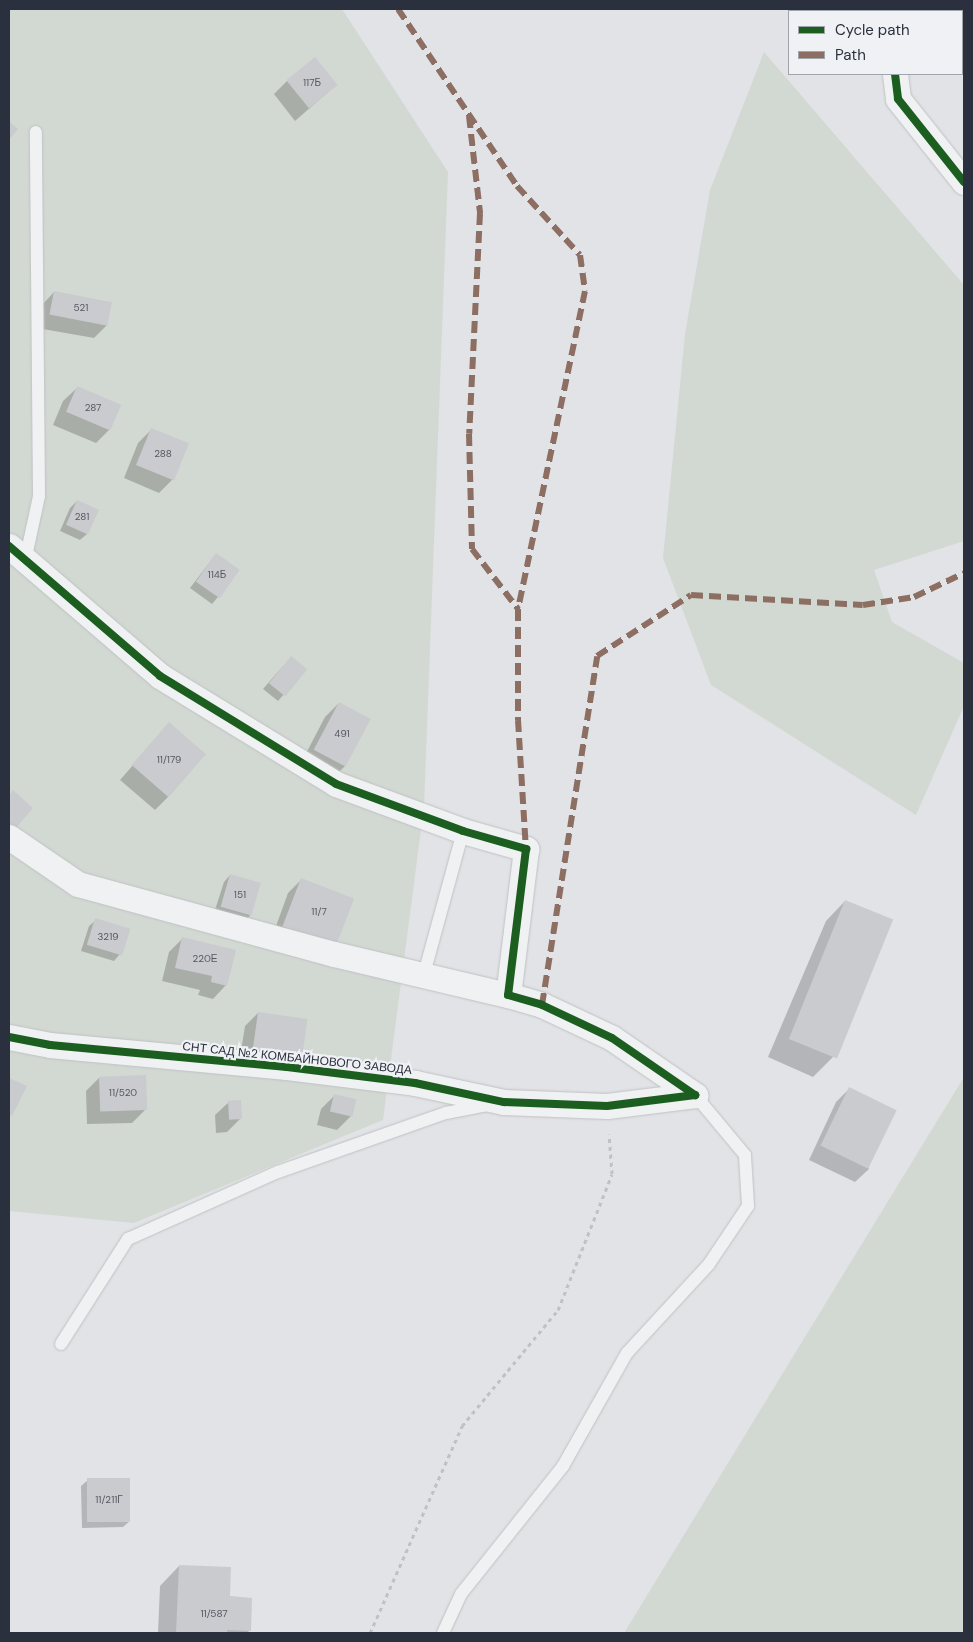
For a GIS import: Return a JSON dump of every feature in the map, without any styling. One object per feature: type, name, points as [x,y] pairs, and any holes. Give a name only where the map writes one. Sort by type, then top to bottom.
[{"type":"street","points":[[894,75],[898,99],[964,182]]},
{"type":"street","points":[[17,553],[160,676],[336,784],[463,831],[526,849],[508,995]]},
{"type":"street","points":[[9,837],[78,884],[334,954],[424,974],[542,1005],[612,1038],[695,1094]]},
{"type":"street","name":"СНТ САД №2 КОМБАЙНОВОГО ЗАВОДА","points":[[9,1037],[50,1045],[288,1066],[405,1082],[504,1102],[607,1106],[695,1094]]},
{"type":"lane","points":[[17,553],[39,496],[36,132]]},
{"type":"lane","points":[[424,974],[463,831]]},
{"type":"lane","points":[[443,1633],[461,1594],[563,1466],[627,1354],[709,1264],[748,1206],[745,1155],[695,1094]]},
{"type":"lane","points":[[61,1344],[128,1239],[278,1172],[446,1113],[504,1102]]},
{"type":"path","points":[[370,1633],[462,1426],[558,1310],[612,1174],[607,1106]]},
{"type":"shaded area","points":[[9,9],[342,9],[448,172],[424,807],[383,1120],[134,1223],[9,1211]]},
{"type":"shaded area","points":[[764,52],[964,285],[964,541],[874,570],[892,622],[964,663],[964,706],[916,815],[711,685],[663,558],[685,334],[710,190]]},
{"type":"shaded area","points":[[964,1077],[964,1633],[624,1633],[893,1193]]},
{"type":"building","points":[[315,57],[338,85],[309,108],[286,80]]},
{"type":"building","points":[[9,121],[18,129],[9,140]]},
{"type":"building","points":[[54,291],[112,302],[107,326],[49,315]]},
{"type":"building","points":[[77,386],[121,405],[110,431],[66,412]]},
{"type":"building","points":[[151,428],[189,443],[174,480],[136,465]]},
{"type":"building","points":[[77,500],[99,510],[88,534],[66,525]]},
{"type":"building","points":[[216,553],[240,570],[220,598],[196,582]]},
{"type":"building","points":[[291,656],[307,669],[285,696],[269,683]]},
{"type":"building","points":[[339,702],[371,719],[345,767],[314,750]]},
{"type":"building","points":[[169,722],[206,754],[169,797],[132,765]]},
{"type":"building","points":[[13,790],[33,808],[15,829],[9,824],[9,796]]},
{"type":"building","points":[[230,874],[261,883],[251,916],[221,907]]},
{"type":"building","points":[[301,878],[354,898],[336,947],[282,927]]},
{"type":"building","points":[[845,900],[893,919],[837,1059],[789,1039]]},
{"type":"building","points":[[95,918],[130,929],[122,956],[87,945]]},
{"type":"building","points":[[182,937],[236,950],[227,986],[211,982],[212,976],[175,968]]},
{"type":"building","points":[[258,1012],[308,1019],[302,1057],[253,1050]]},
{"type":"building","points":[[146,1075],[147,1110],[100,1112],[99,1077]]},
{"type":"building","points":[[9,1078],[27,1086],[12,1116],[9,1114]]},
{"type":"building","points":[[849,1087],[897,1110],[868,1169],[821,1145]]},
{"type":"building","points":[[334,1094],[356,1099],[352,1117],[330,1112]]},
{"type":"building","points":[[241,1100],[242,1119],[229,1120],[228,1101]]},
{"type":"building","points":[[87,1478],[130,1478],[130,1522],[87,1522]]},
{"type":"building","points":[[179,1565],[231,1567],[230,1596],[252,1598],[251,1631],[227,1630],[227,1633],[176,1633]]},
{"type":"marked path","points":[[398,9],[517,186],[580,255],[585,291],[518,609],[518,720],[526,849]]},
{"type":"marked path","points":[[469,116],[480,213],[469,434],[472,549],[518,609]]},
{"type":"marked path","points":[[542,1005],[597,656],[691,595],[863,605],[914,597],[964,573]]},
{"type":"cycle path","points":[[895,75],[898,99],[964,182]]},
{"type":"cycle path","points":[[9,546],[160,676],[336,784],[463,831],[526,849],[508,995],[542,1005],[612,1038],[695,1095]]},
{"type":"cycle path","points":[[9,1037],[50,1045],[287,1067],[415,1083],[504,1102],[607,1106],[695,1095]]}]
